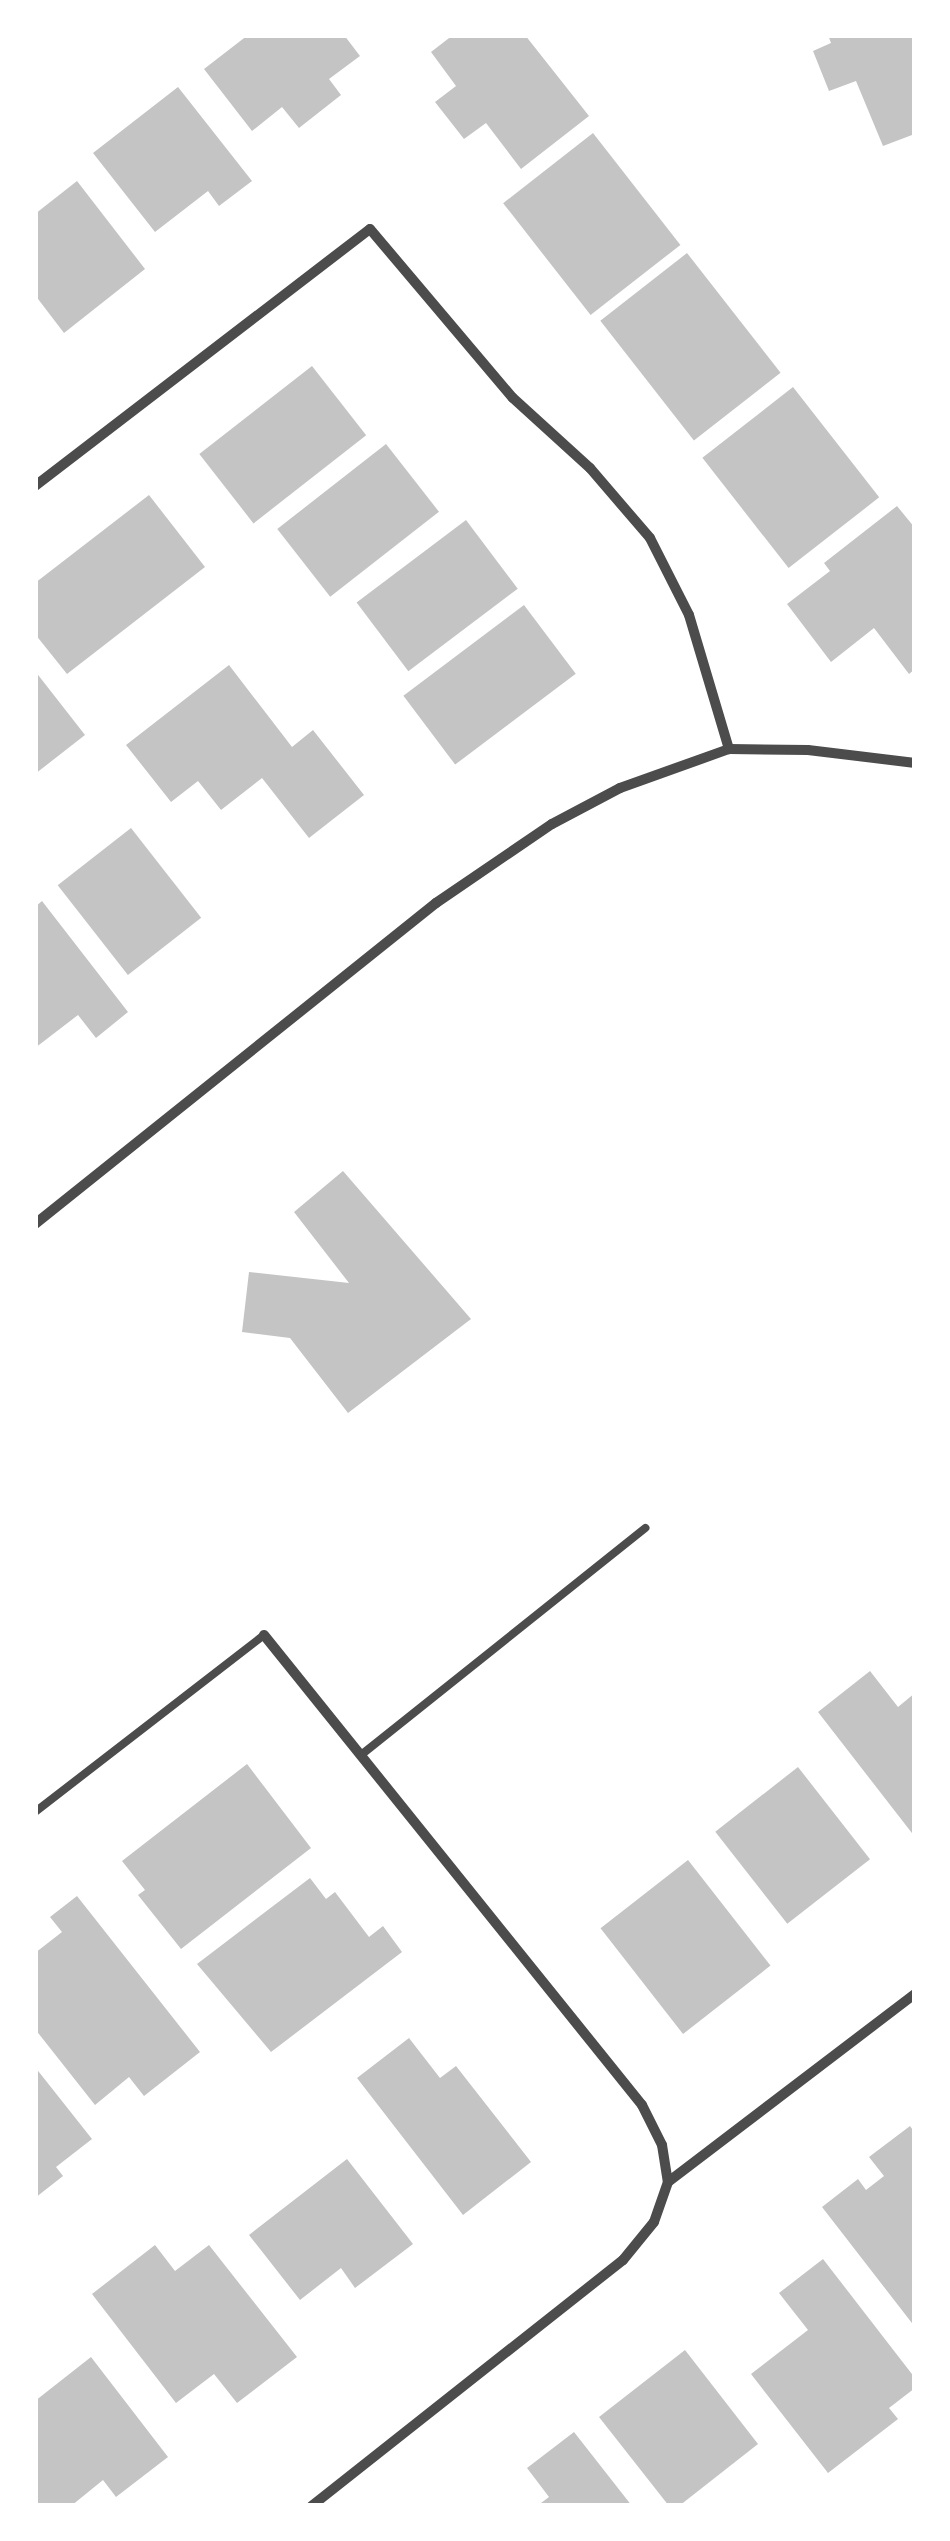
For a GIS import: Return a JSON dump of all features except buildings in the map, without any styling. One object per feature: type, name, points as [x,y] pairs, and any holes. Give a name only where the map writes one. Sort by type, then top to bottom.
[{"type":"street","points":[[35,486],[370,229],[513,398],[590,468],[650,538],[689,615],[729,750]]},
{"type":"street","points":[[35,1224],[491,861],[620,788],[729,750],[808,750],[915,763]]},
{"type":"street","points":[[264,1635],[642,2104],[662,2144],[668,2182],[654,2222],[624,2260],[311,2506]]},
{"type":"street","points":[[668,2182],[915,1994]]},
{"type":"lane","points":[[362,1755],[645,1528]]},
{"type":"lane","points":[[35,1812],[264,1635]]}]
